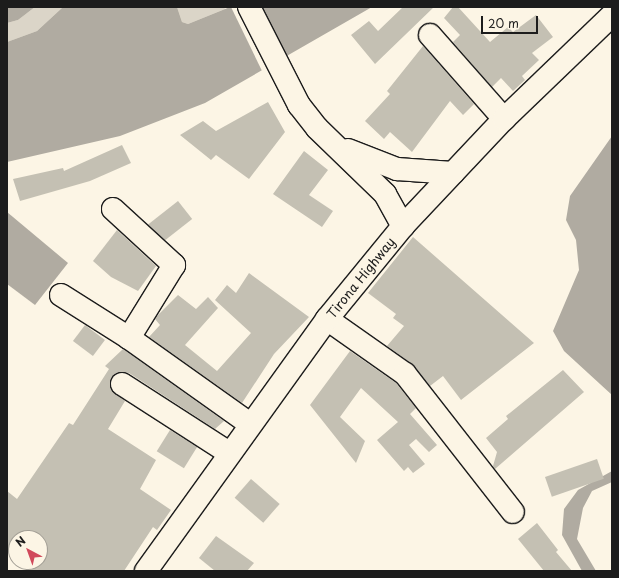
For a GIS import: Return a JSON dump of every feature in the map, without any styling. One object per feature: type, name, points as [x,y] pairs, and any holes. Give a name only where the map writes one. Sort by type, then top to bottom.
[{"type":"main road","points":[[249,7],[290,90],[311,121],[385,194],[403,226]]},
{"type":"main road","name":"Tirona Highway","points":[[153,568],[229,453],[250,424],[328,319],[403,226],[504,119],[612,15]]},
{"type":"main road","points":[[430,35],[504,119]]},
{"type":"main road","points":[[332,143],[397,170],[453,173]]},
{"type":"main road","points":[[114,209],[174,265],[129,338]]},
{"type":"main road","points":[[60,295],[129,338],[250,424]]},
{"type":"main road","points":[[328,319],[405,374],[513,512]]},
{"type":"main road","points":[[122,384],[229,453]]},
{"type":"shaded area","points":[[7,7],[35,7],[18,20],[7,23]]},
{"type":"shaded area","points":[[35,7],[63,7],[37,31],[7,42],[7,23],[18,20]]},
{"type":"shaded area","points":[[63,7],[177,7],[182,22],[188,24],[230,7],[372,7],[205,103],[120,136],[7,162],[7,42],[37,31]]},
{"type":"shaded area","points":[[177,7],[224,7],[225,9],[188,24],[182,22]]},
{"type":"shaded area","points":[[612,136],[612,395],[564,351],[553,331],[579,270],[576,240],[566,220],[570,196]]},
{"type":"shaded area","points":[[7,212],[68,263],[35,305],[7,284]]},
{"type":"shaded area","points":[[612,471],[612,482],[592,491],[583,508],[577,539],[596,571],[582,571],[562,535],[564,509],[578,490]]},
{"type":"pier","points":[[231,7],[261,7],[287,60],[263,73]]},
{"type":"building","points":[[403,7],[434,7],[375,64],[351,35],[369,21],[378,31]]},
{"type":"building","points":[[453,7],[458,7],[490,42],[508,27],[513,32],[536,15],[553,37],[532,53],[539,60],[522,76],[525,80],[513,91],[501,78],[492,87],[453,42],[460,35],[444,18]]},
{"type":"building","points":[[423,46],[474,104],[463,115],[450,101],[412,152],[390,132],[384,139],[365,121],[390,94],[387,91]]},
{"type":"building","points":[[268,102],[285,132],[249,179],[216,155],[211,160],[180,135],[203,121],[216,131]]},
{"type":"building","points":[[122,145],[131,163],[90,181],[20,201],[13,179],[63,168],[64,171]]},
{"type":"building","points":[[304,151],[328,170],[309,195],[333,211],[322,227],[273,194]]},
{"type":"building","points":[[178,201],[192,219],[162,243],[148,224]]},
{"type":"building","points":[[117,230],[156,266],[138,291],[111,277],[93,261]]},
{"type":"building","points":[[413,237],[534,343],[461,400],[443,376],[430,386],[412,364],[387,346],[404,326],[393,318],[396,314],[368,293]]},
{"type":"building","points":[[249,273],[309,317],[274,354],[242,403],[149,337],[160,325],[155,319],[178,295],[196,309],[208,297],[218,308],[185,345],[217,371],[251,333],[215,300],[227,285],[236,293]]},
{"type":"building","points":[[85,325],[105,340],[93,356],[73,341]]},
{"type":"building","points":[[123,349],[224,421],[215,429],[129,373],[116,373],[111,378],[111,389],[125,401],[108,429],[156,460],[140,489],[171,510],[157,530],[153,527],[124,571],[26,571],[48,570],[48,530],[8,530],[7,551],[7,491],[17,499],[69,423],[73,425],[109,369],[105,366]]},
{"type":"building","points":[[350,351],[396,383],[416,408],[410,414],[437,445],[429,452],[416,439],[409,445],[425,464],[413,473],[408,467],[404,471],[377,440],[398,422],[361,388],[340,417],[365,441],[356,463],[310,405]]},
{"type":"building","points":[[563,370],[584,392],[495,469],[493,466],[497,452],[486,438],[508,419],[506,416]]},
{"type":"building","points":[[170,430],[197,447],[184,468],[157,451]]},
{"type":"building","points":[[597,459],[604,479],[552,497],[545,477]]},
{"type":"building","points":[[251,479],[280,504],[263,523],[235,498]]},
{"type":"building","points":[[537,523],[558,550],[556,552],[572,571],[544,571],[518,539]]},
{"type":"building","points":[[216,536],[254,563],[247,571],[215,571],[199,558]]}]
